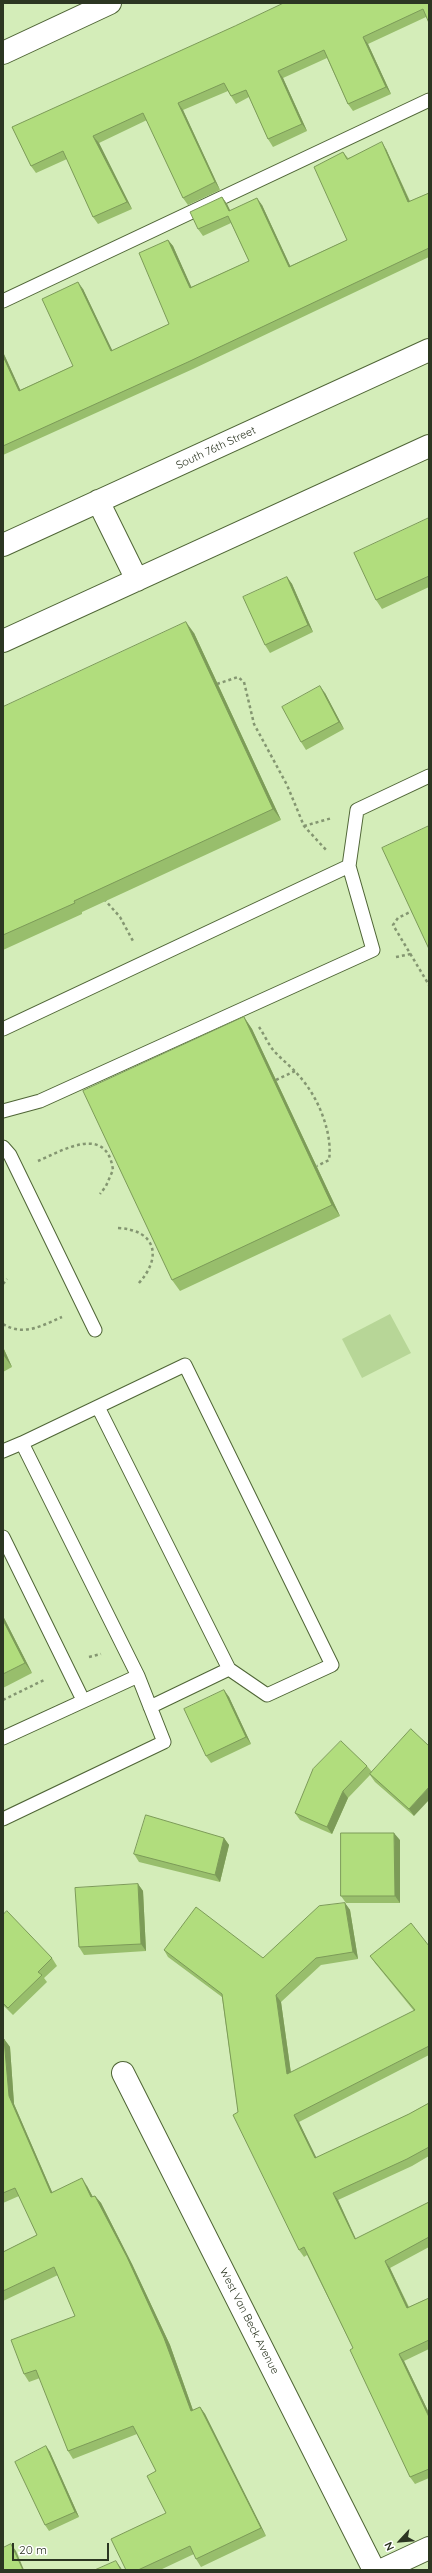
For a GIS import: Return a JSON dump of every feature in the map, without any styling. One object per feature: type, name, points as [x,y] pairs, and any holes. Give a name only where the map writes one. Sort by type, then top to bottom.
[{"type":"main road","points":[[3,53],[110,3]]},
{"type":"main road","name":"South 76th Street","points":[[3,545],[429,350]]},
{"type":"main road","points":[[3,641],[429,446]]},
{"type":"main road","points":[[98,502],[137,580]]},
{"type":"main road","name":"West Van Beck Avenue","points":[[123,2073],[374,2570]]},
{"type":"main road","points":[[382,2570],[429,2548]]},
{"type":"lane","points":[[3,301],[429,100]]},
{"type":"lane","points":[[3,1111],[40,1101],[373,950],[349,866],[357,810],[429,776]]},
{"type":"lane","points":[[3,1029],[349,866]]},
{"type":"lane","points":[[3,1147],[10,1155],[95,1330]]},
{"type":"lane","points":[[3,1451],[185,1365],[332,1665],[267,1695],[229,1669],[98,1407]]},
{"type":"lane","points":[[3,1819],[164,1742],[138,1676],[22,1443]]},
{"type":"lane","points":[[3,1537],[83,1700]]},
{"type":"lane","points":[[150,1707],[229,1669]]},
{"type":"lane","points":[[3,1738],[138,1676]]},
{"type":"path","points":[[217,684],[238,676],[244,682],[254,724],[287,785],[304,826],[325,849],[349,866]]},
{"type":"path","points":[[102,897],[126,926]]},
{"type":"path","points":[[414,910],[398,918],[393,925],[429,985]]},
{"type":"path","points":[[257,1025],[273,1050],[295,1071],[320,1111],[328,1135],[329,1160],[317,1166]]},
{"type":"path","points":[[276,1080],[295,1071]]},
{"type":"path","points":[[72,1146],[90,1143],[99,1146],[106,1151],[112,1164],[112,1176],[100,1194]]},
{"type":"path","points":[[109,1158],[116,1155]]},
{"type":"path","points":[[118,1228],[139,1231],[145,1236],[153,1250],[150,1267],[138,1284]]},
{"type":"path","points":[[149,1243],[156,1240]]},
{"type":"path","points":[[3,1284],[7,1279]]},
{"type":"path","points":[[3,1324],[19,1330],[31,1330],[85,1307]]},
{"type":"path","points":[[3,1700],[46,1678],[44,1673]]},
{"type":"green space","points":[[390,1314],[411,1353],[362,1378],[342,1339]]},
{"type":"building","points":[[284,3],[429,3],[429,23],[423,9],[363,37],[386,87],[348,104],[324,50],[278,71],[302,124],[268,139],[246,90],[231,96],[224,83],[178,103],[215,182],[183,198],[143,113],[93,136],[127,202],[93,217],[63,151],[31,166],[12,127]]},
{"type":"building","points":[[382,142],[408,202],[429,193],[429,248],[188,362],[3,446],[3,356],[19,391],[73,366],[42,299],[78,282],[111,351],[169,324],[139,253],[168,240],[190,288],[249,261],[228,216],[198,229],[190,212],[222,197],[229,211],[257,198],[289,267],[347,240],[314,167],[343,152],[347,159]]},
{"type":"building","points":[[429,518],[429,576],[376,600],[354,553]]},
{"type":"building","points":[[287,577],[308,625],[265,645],[243,597]]},
{"type":"building","points":[[186,622],[273,809],[74,901],[75,903],[3,935],[3,707]]},
{"type":"building","points":[[320,686],[339,722],[301,742],[282,707]]},
{"type":"building","points":[[429,826],[429,949],[382,848]]},
{"type":"building","points":[[244,1017],[332,1205],[172,1280],[83,1091]]},
{"type":"building","points":[[3,1620],[25,1663],[3,1674]]},
{"type":"building","points":[[224,1690],[246,1737],[206,1756],[184,1709]]},
{"type":"building","points":[[411,1729],[429,1746],[429,1787],[409,1809],[370,1774]]},
{"type":"building","points":[[341,1741],[367,1766],[343,1791],[327,1827],[295,1813],[313,1769]]},
{"type":"building","points":[[146,1815],[224,1838],[215,1875],[134,1854]]},
{"type":"building","points":[[341,1833],[394,1833],[395,1896],[341,1896]]},
{"type":"building","points":[[138,1884],[141,1944],[79,1947],[75,1888]]},
{"type":"building","points":[[345,1903],[353,1952],[316,1958],[276,1995],[287,2074],[415,2010],[370,1956],[411,1923],[429,1946],[429,2046],[294,2115],[315,2158],[409,2114],[429,2103],[429,2147],[407,2159],[333,2193],[355,2239],[429,2202],[429,2237],[385,2261],[407,2308],[429,2298],[429,2340],[399,2354],[429,2417],[429,2469],[410,2477],[350,2350],[353,2348],[304,2247],[299,2250],[233,2115],[238,2112],[222,1994],[164,1950],[196,1907],[263,1958],[319,1906]]},
{"type":"building","points":[[7,1911],[52,1958],[38,1972],[42,1975],[8,2008],[3,2003],[3,1915]]},
{"type":"building","points":[[3,2039],[9,2096],[51,2193],[82,2178],[91,2197],[95,2196],[127,2257],[164,2338],[191,2411],[200,2407],[261,2528],[196,2559],[190,2546],[138,2570],[126,2570],[111,2539],[166,2513],[147,2476],[156,2471],[133,2426],[68,2451],[36,2370],[24,2374],[11,2340],[75,2316],[54,2267],[3,2291],[3,2252],[37,2235],[15,2188],[3,2193]]},
{"type":"building","points":[[46,2446],[75,2512],[45,2525],[15,2462]]},
{"type":"building","points":[[11,2544],[23,2570],[3,2570],[3,2548]]},
{"type":"building","points":[[116,2561],[121,2570],[95,2570]]}]
